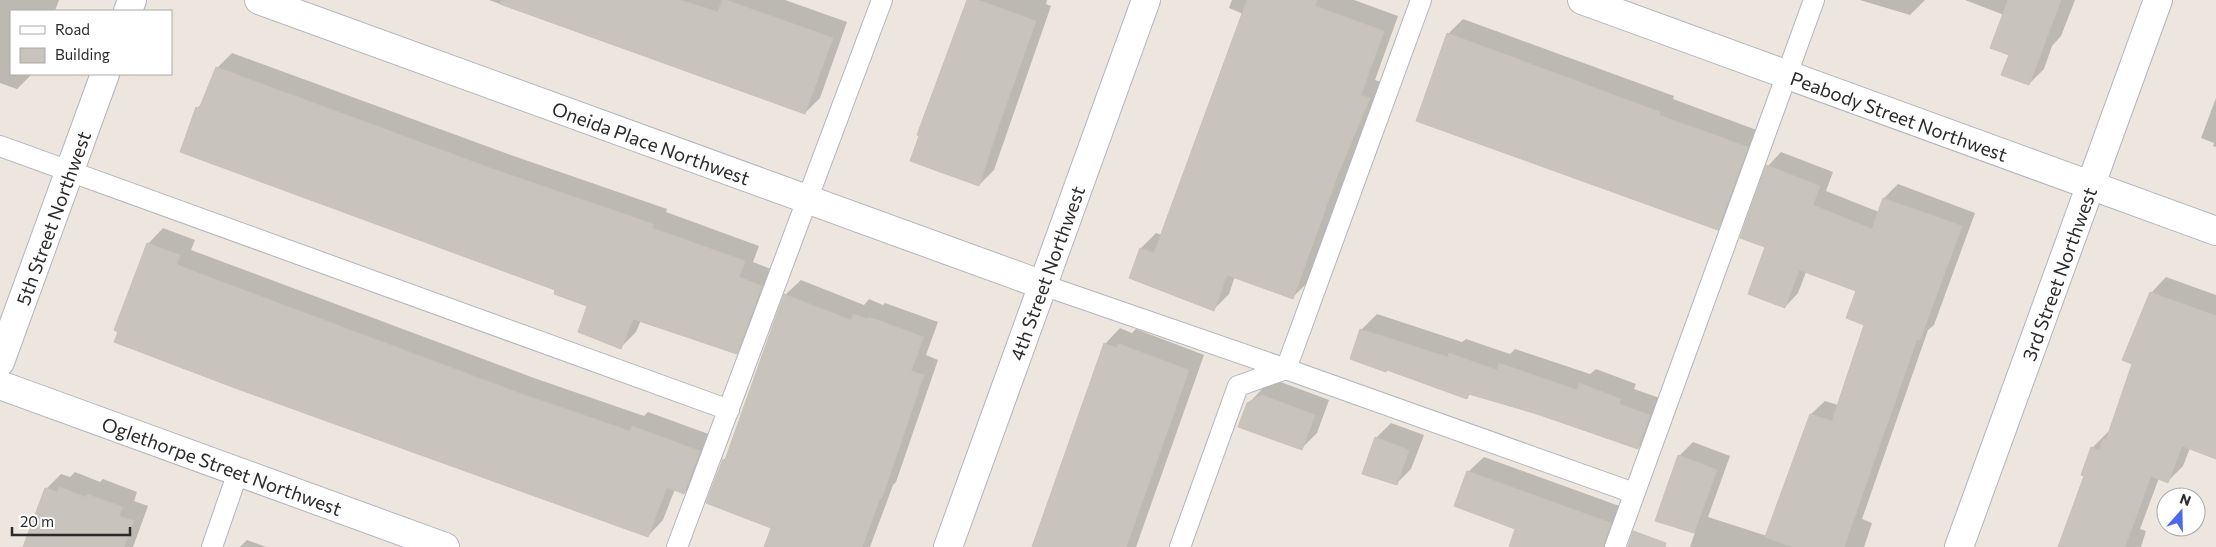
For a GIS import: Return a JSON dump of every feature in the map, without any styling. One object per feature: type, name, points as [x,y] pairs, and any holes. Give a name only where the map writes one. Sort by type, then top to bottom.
[{"type":"street","name":"Oneida Place Northwest","points":[[259,0],[1043,285]]},
{"type":"street","name":"4th Street Northwest","points":[[948,547],[1146,0]]},
{"type":"street","name":"Peabody Street Northwest","points":[[1582,0],[2216,231]]},
{"type":"street","name":"3rd Street Northwest","points":[[1959,547],[2158,0]]},
{"type":"street","name":"5th Street Northwest","points":[[0,362],[106,75]]},
{"type":"street","name":"Oglethorpe Street Northwest","points":[[0,385],[445,547]]},
{"type":"lane","points":[[677,547],[882,0]]},
{"type":"lane","points":[[1286,369],[1422,0]]},
{"type":"lane","points":[[1615,547],[1814,0]]},
{"type":"lane","points":[[0,146],[729,410]]},
{"type":"lane","points":[[1043,285],[1634,493]]},
{"type":"lane","points":[[1180,547],[1238,386],[1286,369]]},
{"type":"lane","points":[[212,547],[238,472]]},
{"type":"building","points":[[501,0],[680,0],[718,12],[722,0],[726,0],[833,38],[805,114],[500,4]]},
{"type":"building","points":[[967,0],[978,0],[1036,21],[979,186],[910,161],[919,136],[917,135]]},
{"type":"building","points":[[1247,0],[1317,0],[1315,6],[1384,31],[1361,95],[1370,98],[1338,174],[1293,299],[1227,275],[1214,311],[1129,278],[1140,248],[1154,253]]},
{"type":"building","points":[[2008,0],[2061,0],[2029,85],[2001,75],[2009,55],[1990,48]]},
{"type":"building","points":[[1447,33],[1660,112],[1659,115],[1748,147],[1718,230],[1416,121]]},
{"type":"building","points":[[216,67],[493,169],[653,224],[652,228],[745,261],[739,277],[762,286],[737,354],[633,319],[621,349],[578,332],[587,306],[554,294],[555,290],[180,152],[196,107],[199,109]]},
{"type":"building","points":[[1766,165],[1820,186],[1813,205],[1872,229],[1883,198],[1962,226],[1920,340],[1917,339],[1844,547],[1793,547],[1765,537],[1810,414],[1832,421],[1864,325],[1846,318],[1856,291],[1799,270],[1785,308],[1748,294],[1765,247],[1740,238]]},
{"type":"building","points":[[147,243],[180,255],[177,265],[519,393],[630,431],[632,426],[700,451],[684,494],[667,487],[648,537],[235,388],[114,342],[118,332],[114,330]]},
{"type":"building","points":[[2150,292],[2216,316],[2216,459],[2182,446],[2168,483],[2151,476],[2125,547],[2058,547],[2084,476],[2081,475],[2091,447],[2099,450],[2103,439],[2106,440],[2132,364],[2122,360]]},
{"type":"building","points":[[784,294],[851,320],[853,314],[868,319],[869,317],[924,337],[911,371],[924,375],[882,498],[880,498],[862,547],[764,547],[771,528],[706,503],[723,459],[725,460]]},
{"type":"building","points":[[1360,329],[1448,357],[1449,353],[1497,370],[1499,363],[1577,390],[1579,383],[1621,399],[1619,404],[1650,415],[1638,449],[1537,414],[1469,394],[1467,399],[1387,370],[1386,372],[1350,359]]},
{"type":"building","points":[[1104,343],[1117,348],[1119,344],[1189,370],[1157,461],[1126,547],[1032,547]]},
{"type":"building","points":[[1262,395],[1315,415],[1302,450],[1238,427],[1247,403]]},
{"type":"building","points":[[1375,437],[1409,450],[1397,485],[1362,474]]},
{"type":"building","points":[[1678,455],[1717,470],[1694,533],[1655,521]]},
{"type":"building","points":[[1467,471],[1611,523],[1603,547],[1509,547],[1515,529],[1454,506]]},
{"type":"building","points":[[59,487],[86,497],[87,494],[123,507],[119,516],[134,521],[124,547],[23,547],[45,488],[57,492]]},
{"type":"building","points":[[1633,531],[1666,543],[1665,547],[1628,547]]}]
